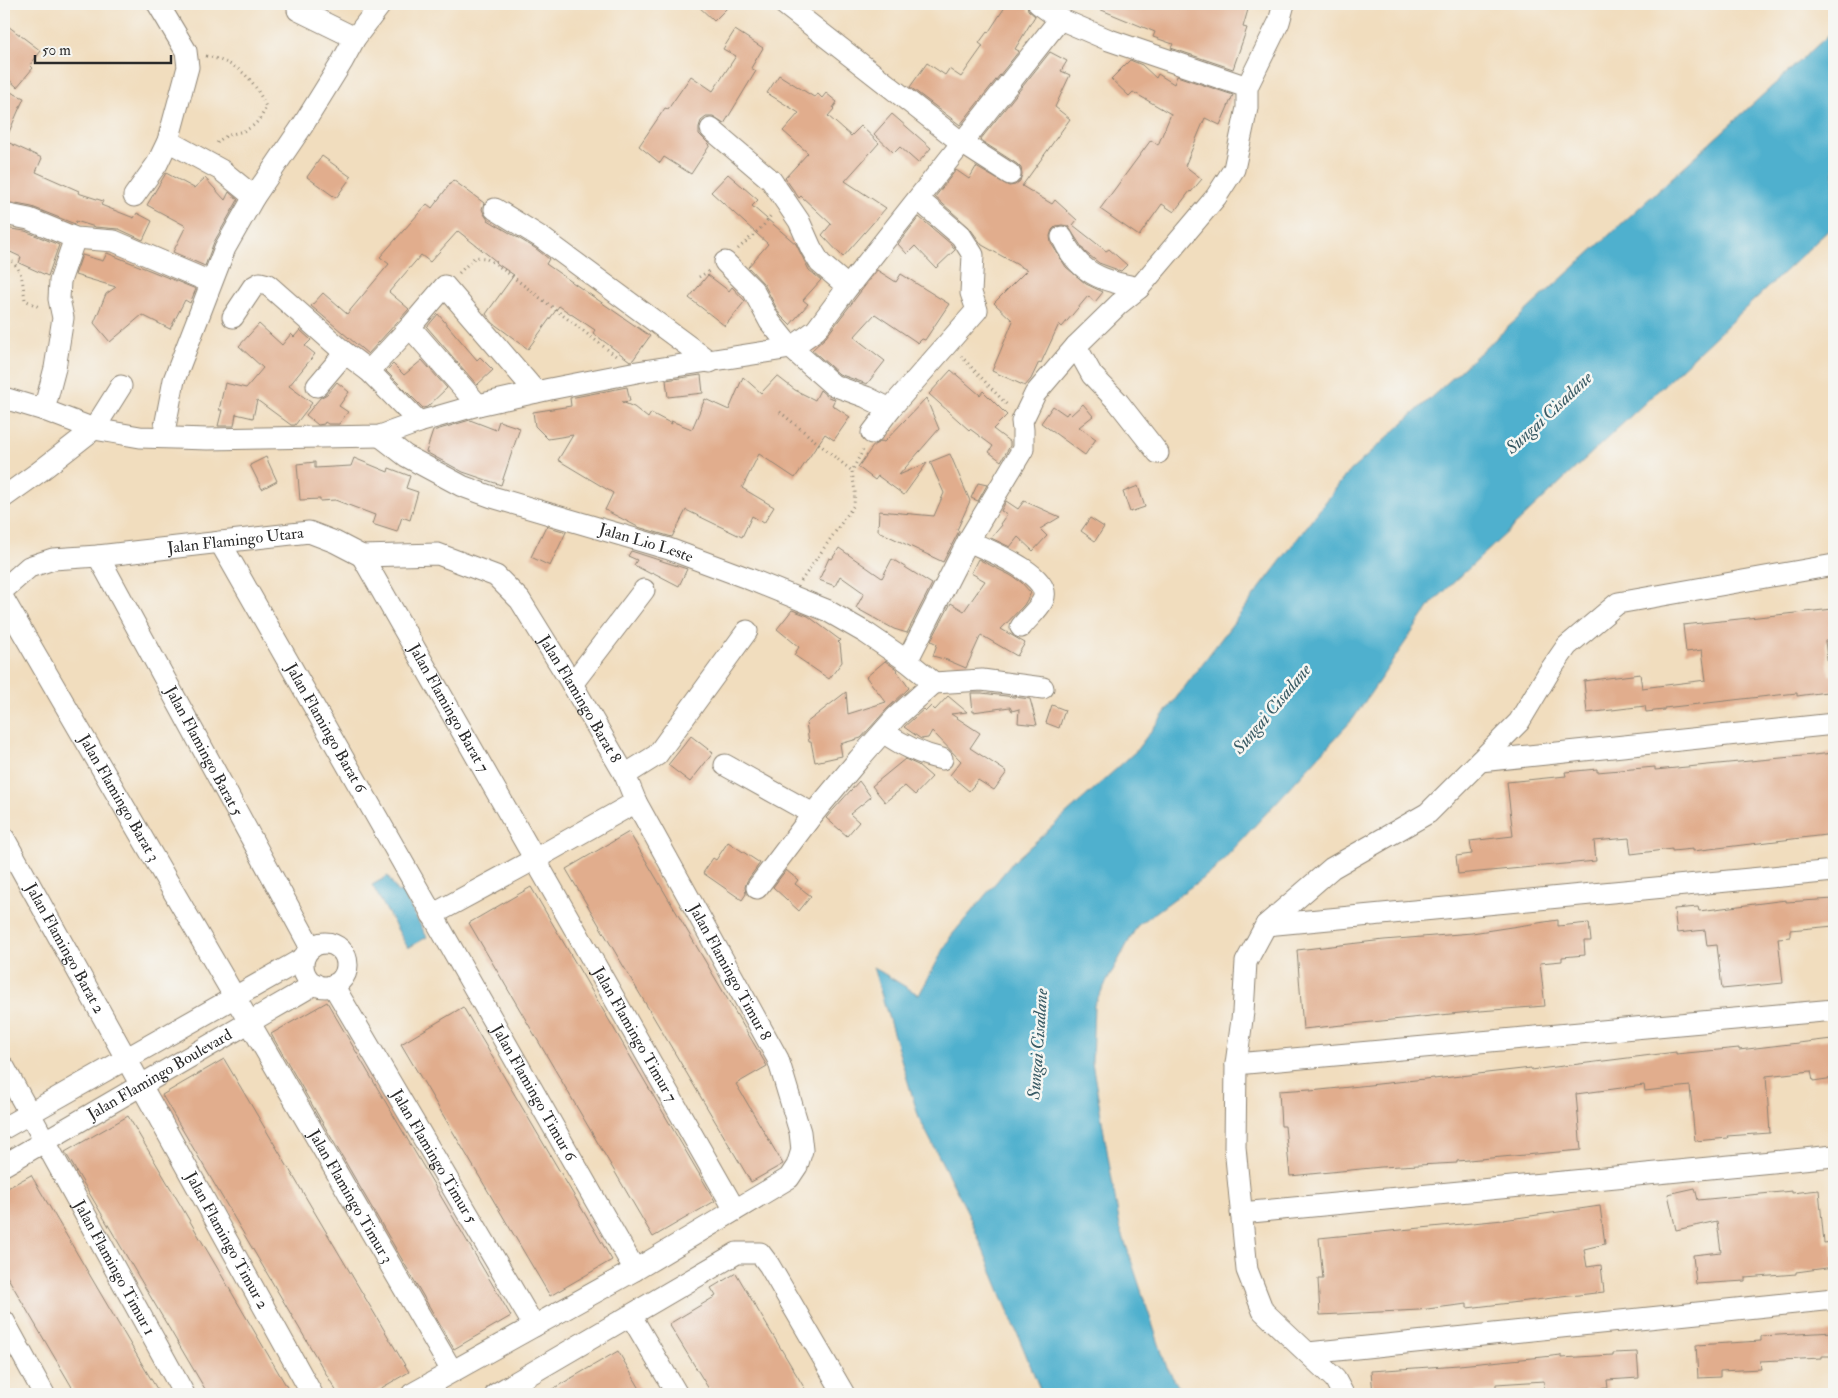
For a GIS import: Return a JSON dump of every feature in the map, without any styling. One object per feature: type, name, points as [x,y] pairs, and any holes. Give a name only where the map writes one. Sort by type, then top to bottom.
[{"type":"street","points":[[164,437],[174,380],[225,248],[254,197],[303,125],[355,38],[381,4]]},
{"type":"street","points":[[784,4],[962,143],[1010,174]]},
{"type":"street","points":[[1039,4],[1060,19],[1109,40],[1247,87]]},
{"type":"street","points":[[907,661],[968,541],[1023,449],[1024,430],[1022,421],[1035,394],[1076,346],[1119,304],[1140,288],[1216,197],[1234,168],[1247,108],[1247,87],[1279,22],[1284,4]]},
{"type":"street","points":[[134,196],[157,164],[168,141],[188,66],[186,51],[162,6]]},
{"type":"street","points":[[298,10],[355,38]]},
{"type":"street","points":[[4,398],[44,410],[94,429],[140,437],[208,439],[380,436],[419,422],[478,405],[536,392],[637,372],[791,348],[816,330],[1060,19]]},
{"type":"street","points":[[711,129],[771,180],[800,221],[810,248],[820,264],[848,287]]},
{"type":"street","points":[[168,141],[221,170],[254,197]]},
{"type":"street","points":[[872,433],[890,409],[977,310],[971,293],[973,255],[961,236],[918,199]]},
{"type":"street","points":[[494,209],[542,238],[710,362]]},
{"type":"street","points":[[4,216],[9,215],[30,219],[76,238],[114,241],[203,279],[210,284]]},
{"type":"street","points":[[44,410],[63,318],[59,299],[60,282],[76,238]]},
{"type":"street","points":[[1062,238],[1075,259],[1087,270],[1106,281],[1140,288]]},
{"type":"street","points":[[725,262],[753,290],[770,322],[791,348],[834,385],[866,397],[890,409]]},
{"type":"street","points":[[232,317],[253,288],[260,283],[268,285],[345,353],[369,371],[419,422]]},
{"type":"street","points":[[369,371],[446,286],[536,392]]},
{"type":"street","points":[[410,327],[478,405]]},
{"type":"street","points":[[1076,346],[1092,375],[1118,402],[1158,453]]},
{"type":"street","points":[[317,386],[345,353]]},
{"type":"street","points":[[4,497],[94,429],[121,386]]},
{"type":"street","name":"Jalan Lio Leste","points":[[380,436],[406,456],[470,489],[669,549],[826,610],[858,628],[907,661],[934,683]]},
{"type":"street","name":"Jalan Flamingo Utara","points":[[4,589],[29,567],[53,559],[98,556],[309,532],[335,542],[362,556],[438,554],[496,576],[520,600]]},
{"type":"street","points":[[968,541],[1027,570],[1040,583],[1044,591],[1043,600],[1021,627]]},
{"type":"street","name":"Jalan Flamingo Barat 6","points":[[220,542],[432,915]]},
{"type":"street","name":"Jalan Flamingo Barat 5","points":[[98,556],[308,953]]},
{"type":"street","name":"Jalan Flamingo Barat 7","points":[[362,556],[535,859]]},
{"type":"street","points":[[1343,1394],[1336,1379],[1263,1311],[1247,1270],[1235,1147],[1236,1064],[1243,1012],[1246,962],[1266,925],[1332,868],[1428,813],[1520,722],[1549,672],[1567,646],[1618,603],[1834,565]]},
{"type":"street","points":[[572,684],[644,590]]},
{"type":"street","name":"Jalan Flamingo Barat 3","points":[[4,600],[249,1023]]},
{"type":"street","name":"Jalan Flamingo Barat 8","points":[[520,600],[625,775],[636,802]]},
{"type":"street","points":[[625,775],[657,755],[747,631]]},
{"type":"street","points":[[757,888],[813,814],[883,732],[896,717],[934,683],[982,680],[1043,688]]},
{"type":"street","points":[[1480,761],[1834,724]]},
{"type":"street","points":[[883,732],[906,747],[942,759]]},
{"type":"street","points":[[725,765],[813,814]]},
{"type":"street","points":[[432,915],[636,802]]},
{"type":"street","name":"Jalan Flamingo Timur 8","points":[[636,802],[778,1059],[800,1132],[802,1150],[797,1166],[789,1178],[735,1210]]},
{"type":"street","name":"Jalan Flamingo Barat 2","points":[[4,838],[141,1086]]},
{"type":"street","name":"Jalan Flamingo Timur 7","points":[[535,859],[735,1210]]},
{"type":"street","points":[[1266,925],[1834,871]]},
{"type":"street","name":"Jalan Flamingo Timur 6","points":[[432,915],[635,1270]]},
{"type":"street","points":[[329,943],[335,945],[344,954],[347,966],[346,972],[339,982],[324,985],[306,976],[303,964],[308,953],[317,944],[329,943]]},
{"type":"street","name":"Jalan Flamingo Boulevard","points":[[4,1128],[235,997],[308,953]]},
{"type":"street","name":"Jalan Flamingo Boulevard","points":[[4,1165],[249,1023],[324,985]]},
{"type":"street","name":"Jalan Flamingo Timur 5","points":[[324,985],[534,1326]]},
{"type":"street","points":[[1236,1064],[1834,1010]]},
{"type":"street","name":"Jalan Flamingo Timur 3","points":[[249,1023],[452,1371]]},
{"type":"street","name":"Jalan Flamingo Timur 1","points":[[4,1067],[184,1394]]},
{"type":"street","name":"Jalan Flamingo Timur 2","points":[[141,1086],[312,1394]]},
{"type":"street","points":[[1242,1213],[1834,1156]]},
{"type":"street","points":[[412,1394],[635,1270],[735,1210]]},
{"type":"street","points":[[506,1392],[737,1253],[760,1253],[844,1394]]},
{"type":"street","points":[[1308,1353],[1834,1299]]},
{"type":"street","points":[[631,1316],[677,1394]]},
{"type":"street","points":[[4,1321],[44,1394]]},
{"type":"path","points":[[186,51],[222,60],[238,69],[254,82],[266,107],[262,116],[252,128],[223,137],[219,141],[209,163]]},
{"type":"path","points":[[725,262],[763,226],[784,197]]},
{"type":"path","points":[[4,255],[15,262],[21,275],[25,300],[63,318]]},
{"type":"path","points":[[446,286],[475,258],[485,258],[496,264],[637,372]]},
{"type":"path","points":[[948,343],[1022,421]]},
{"type":"path","points":[[780,412],[852,471]]},
{"type":"path","points":[[790,596],[854,505],[855,492],[852,471],[872,433]]},
{"type":"water","name":"Sungai Cisadane","points":[[1834,30],[1834,225],[1432,603],[1353,719],[1214,870],[1137,926],[1094,1005],[1092,1062],[1120,1227],[1167,1368],[1183,1394],[1042,1394],[968,1213],[919,1118],[873,967],[919,995],[951,936],[1013,862],[1135,752],[1346,475]]},
{"type":"water","points":[[388,876],[398,893],[402,892],[427,937],[408,948],[372,885]]},
{"type":"building","points":[[696,4],[731,4],[714,21]]},
{"type":"building","points":[[1007,4],[1027,4],[1028,10],[1035,16],[1015,49],[1019,51],[960,125],[910,87],[927,63],[945,75],[949,69],[961,77],[983,46],[979,43]]},
{"type":"building","points":[[1087,4],[1240,4],[1249,6],[1243,27],[1247,28],[1233,69],[1171,48],[1173,44],[1153,37],[1155,32]]},
{"type":"building","points":[[4,23],[41,51],[30,65],[33,68],[17,87],[4,75]]},
{"type":"building","points":[[735,30],[763,48],[751,68],[756,71],[724,124],[713,117],[706,117],[701,121],[699,134],[710,145],[691,174],[664,157],[660,163],[639,146],[665,108],[668,109],[691,76],[713,91],[736,56],[723,49]]},
{"type":"building","points":[[1050,52],[1067,61],[1061,71],[1070,75],[1055,107],[1070,119],[1022,186],[1052,204],[1055,200],[1077,220],[1073,225],[1106,251],[1109,249],[1127,265],[1121,271],[1099,263],[1085,252],[1068,226],[1056,226],[1052,230],[1050,236],[1051,243],[1066,267],[1086,284],[1103,292],[1095,302],[1088,296],[1062,327],[1059,324],[1041,363],[1039,362],[1031,379],[1025,386],[992,371],[1013,321],[994,303],[1027,270],[982,245],[969,227],[935,197],[956,170],[969,179],[976,167],[1009,186],[1015,185],[1020,181],[1021,168],[980,140]]},
{"type":"building","points":[[1130,60],[1142,65],[1156,78],[1158,74],[1174,84],[1177,76],[1233,95],[1220,125],[1205,118],[1185,166],[1202,179],[1174,212],[1162,204],[1139,236],[1100,209],[1151,140],[1158,145],[1171,114],[1133,92],[1129,96],[1111,79]]},
{"type":"building","points":[[779,75],[814,97],[818,94],[822,98],[826,93],[837,102],[828,116],[851,136],[861,126],[879,143],[845,181],[886,208],[843,257],[822,235],[831,224],[801,196],[799,198],[785,178],[808,153],[783,131],[799,113],[767,93]]},
{"type":"building","points":[[8,91],[24,98],[5,141],[42,158],[36,172],[79,191],[78,193],[103,201],[101,205],[134,218],[137,213],[152,221],[143,240],[119,229],[95,227],[76,221],[75,224],[32,207],[4,203],[4,100]]},
{"type":"building","points":[[892,114],[931,148],[918,163],[900,147],[894,153],[874,134]]},
{"type":"building","points":[[322,156],[351,177],[336,198],[307,177]]},
{"type":"building","points":[[166,173],[194,188],[205,178],[225,200],[229,192],[238,200],[214,242],[205,266],[173,252],[186,226],[147,205]]},
{"type":"building","points":[[728,174],[758,200],[752,206],[796,244],[809,270],[821,280],[803,300],[808,304],[790,325],[780,315],[764,284],[748,267],[768,244],[711,192]]},
{"type":"building","points":[[453,180],[484,203],[482,209],[488,220],[535,248],[549,259],[546,264],[650,336],[633,360],[630,361],[593,333],[595,330],[559,306],[528,349],[493,323],[486,314],[514,275],[496,263],[458,231],[430,262],[421,255],[389,292],[409,309],[368,354],[311,306],[323,293],[347,314],[389,264],[380,257],[427,204],[432,208]]},
{"type":"building","points":[[919,217],[951,244],[955,250],[936,268],[915,246],[907,254],[898,244]]},
{"type":"building","points":[[4,228],[25,231],[59,245],[48,276],[19,263],[21,257],[4,249]]},
{"type":"building","points":[[107,253],[196,289],[190,303],[185,300],[170,329],[142,315],[110,342],[94,323],[106,294],[116,287],[75,275],[82,255],[103,261]]},
{"type":"building","points":[[877,270],[896,282],[901,274],[949,304],[925,340],[922,339],[918,343],[875,314],[854,337],[885,361],[867,384],[839,374],[812,350],[826,337]]},
{"type":"building","points":[[708,275],[729,291],[732,287],[745,301],[725,326],[689,298]]},
{"type":"building","points":[[438,314],[477,360],[480,357],[493,370],[477,385],[427,327]]},
{"type":"building","points":[[259,324],[282,345],[291,334],[294,337],[300,330],[311,340],[305,346],[315,354],[289,386],[312,403],[295,425],[291,425],[257,400],[253,418],[236,414],[234,426],[218,426],[222,410],[219,410],[225,383],[246,388],[263,368],[239,346]]},
{"type":"building","points":[[422,360],[447,388],[427,407],[423,408],[386,371],[393,364],[404,375]]},
{"type":"building","points":[[951,370],[980,395],[983,391],[1007,415],[993,429],[1010,442],[1010,446],[1001,461],[989,452],[993,446],[969,430],[929,394]]},
{"type":"building","points":[[701,375],[703,393],[668,397],[666,380]]},
{"type":"building","points":[[777,376],[795,390],[815,400],[820,390],[828,397],[835,399],[832,405],[850,417],[834,440],[825,434],[795,478],[759,454],[742,488],[774,507],[764,523],[752,516],[742,537],[686,510],[672,537],[638,527],[605,510],[613,493],[558,460],[573,435],[548,439],[535,426],[533,412],[571,406],[570,398],[627,387],[630,401],[622,402],[634,407],[648,418],[651,413],[672,424],[671,421],[692,429],[705,399],[729,410],[743,377],[761,393]]},
{"type":"building","points":[[337,382],[349,392],[339,406],[348,412],[339,424],[328,424],[325,422],[318,425],[306,415]]},
{"type":"building","points":[[926,398],[939,429],[899,475],[927,463],[904,495],[878,476],[875,480],[858,467],[874,445],[882,441],[884,442]]},
{"type":"building","points":[[1083,404],[1093,416],[1079,427],[1096,439],[1085,455],[1041,423],[1053,406],[1066,415],[1068,412],[1071,415]]},
{"type":"building","points":[[470,420],[496,430],[499,421],[520,428],[501,485],[463,472],[426,452],[433,431]]},
{"type":"building","points":[[950,454],[970,501],[957,530],[959,531],[943,562],[878,531],[879,511],[934,516],[944,493],[930,462]]},
{"type":"building","points":[[266,457],[277,481],[262,489],[250,465]]},
{"type":"building","points":[[354,458],[388,472],[389,468],[410,476],[406,488],[418,492],[410,520],[402,517],[397,532],[372,524],[375,515],[335,500],[300,500],[297,464],[315,462],[315,468],[351,466]]},
{"type":"building","points":[[978,483],[987,485],[978,501],[971,498]]},
{"type":"building","points":[[1138,486],[1145,507],[1130,512],[1123,492]]},
{"type":"building","points":[[1006,501],[1018,509],[1024,501],[1060,517],[1040,529],[1047,536],[1033,551],[1018,537],[1010,547],[991,538],[1002,525],[1000,524],[1007,514],[1001,511]]},
{"type":"building","points":[[1090,518],[1104,527],[1095,541],[1081,531]]},
{"type":"building","points":[[546,526],[566,532],[550,566],[531,557]]},
{"type":"building","points":[[839,548],[882,578],[892,559],[932,584],[907,633],[894,629],[856,608],[864,593],[840,576],[835,586],[819,580],[829,558],[832,559]]},
{"type":"building","points":[[631,551],[687,569],[679,586],[634,565],[637,560],[628,556]]},
{"type":"building","points":[[978,559],[1021,582],[1031,593],[1024,605],[1001,629],[1025,643],[1017,656],[981,635],[966,668],[933,656],[937,644],[931,641],[951,603],[964,611],[985,581],[971,573]]},
{"type":"building","points":[[1833,609],[1834,640],[1825,641],[1829,675],[1834,675],[1834,691],[1797,696],[1797,693],[1751,698],[1664,708],[1664,710],[1646,712],[1645,706],[1587,713],[1584,681],[1640,674],[1642,688],[1706,680],[1702,650],[1686,652],[1683,625]]},
{"type":"building","points":[[792,610],[808,616],[840,640],[838,642],[840,644],[842,662],[829,679],[794,655],[799,647],[777,629]]},
{"type":"building","points":[[885,661],[898,670],[909,688],[861,738],[840,744],[842,756],[815,762],[806,723],[846,692],[848,714],[886,702],[866,677]]},
{"type":"building","points":[[971,693],[1030,699],[1037,725],[1018,723],[1019,709],[1012,711],[1010,707],[973,712]]},
{"type":"building","points":[[948,696],[967,712],[951,714],[980,733],[970,748],[1007,772],[994,790],[978,780],[969,791],[950,775],[961,761],[932,731],[928,738],[921,739],[904,727],[924,709],[926,711],[931,706],[935,710]]},
{"type":"building","points":[[1052,705],[1065,710],[1059,728],[1046,723]]},
{"type":"building","points":[[691,736],[713,753],[690,782],[668,765]]},
{"type":"building","points":[[1834,753],[1834,834],[1693,851],[1693,849],[1672,851],[1672,849],[1631,854],[1629,838],[1594,841],[1596,861],[1458,874],[1456,856],[1472,854],[1470,841],[1513,836],[1507,782],[1566,776],[1565,772],[1597,769],[1597,772],[1655,767],[1655,770]]},
{"type":"building","points":[[905,759],[918,765],[932,777],[915,795],[905,786],[885,802],[872,786]]},
{"type":"building","points":[[859,781],[871,797],[850,814],[859,822],[847,836],[826,818]]},
{"type":"building","points":[[629,832],[767,1066],[736,1084],[783,1164],[751,1182],[566,869]]},
{"type":"building","points":[[728,842],[760,863],[747,881],[745,887],[746,894],[742,900],[703,873],[713,858],[716,860]]},
{"type":"building","points":[[786,870],[798,880],[795,884],[811,896],[799,911],[773,887]]},
{"type":"building","points":[[531,887],[715,1201],[653,1237],[469,923]]},
{"type":"building","points":[[1834,899],[1834,926],[1790,930],[1790,937],[1778,938],[1783,983],[1722,989],[1717,945],[1707,946],[1705,930],[1677,933],[1674,909],[1698,907],[1699,911],[1786,900],[1786,902]]},
{"type":"building","points":[[1558,920],[1558,926],[1589,923],[1591,941],[1584,941],[1585,955],[1562,957],[1562,961],[1540,963],[1545,1006],[1303,1029],[1297,950],[1384,940],[1472,933]]},
{"type":"building","points":[[327,1002],[511,1316],[454,1349],[271,1034]]},
{"type":"building","points":[[463,1007],[612,1260],[550,1296],[401,1044]]},
{"type":"building","points":[[1832,1039],[1834,1078],[1813,1081],[1811,1071],[1766,1076],[1770,1133],[1727,1136],[1728,1138],[1695,1141],[1690,1086],[1645,1091],[1644,1085],[1576,1094],[1581,1150],[1457,1161],[1457,1163],[1381,1167],[1290,1176],[1285,1126],[1281,1126],[1279,1091],[1310,1089],[1310,1091],[1531,1068],[1531,1070],[1676,1052],[1676,1054],[1739,1048],[1739,1050]]},
{"type":"building","points":[[224,1059],[409,1372],[371,1394],[338,1394],[162,1095]]},
{"type":"building","points":[[128,1116],[291,1394],[208,1394],[65,1152]]},
{"type":"building","points":[[31,1175],[160,1394],[76,1394],[4,1271],[4,1190]]},
{"type":"building","points":[[1695,1188],[1698,1200],[1819,1190],[1824,1243],[1832,1242],[1834,1267],[1796,1272],[1796,1274],[1745,1278],[1745,1281],[1696,1284],[1693,1255],[1721,1252],[1717,1221],[1676,1230],[1668,1194]]},
{"type":"building","points":[[1600,1206],[1605,1244],[1584,1249],[1587,1267],[1601,1265],[1604,1292],[1467,1308],[1467,1304],[1419,1310],[1320,1315],[1318,1279],[1323,1279],[1319,1238],[1503,1220]]},
{"type":"building","points":[[736,1273],[808,1394],[712,1394],[669,1324],[716,1296],[711,1288]]},
{"type":"building","points":[[1834,1332],[1834,1356],[1760,1361],[1761,1369],[1720,1371],[1720,1377],[1698,1378],[1696,1345],[1761,1341],[1761,1336]]},
{"type":"building","points":[[618,1351],[643,1394],[544,1394],[575,1376]]},
{"type":"building","points":[[1637,1352],[1639,1378],[1607,1380],[1608,1388],[1585,1390],[1585,1394],[1545,1394],[1544,1381],[1496,1384],[1496,1390],[1451,1394],[1373,1394],[1371,1371],[1561,1355],[1561,1358]]}]
